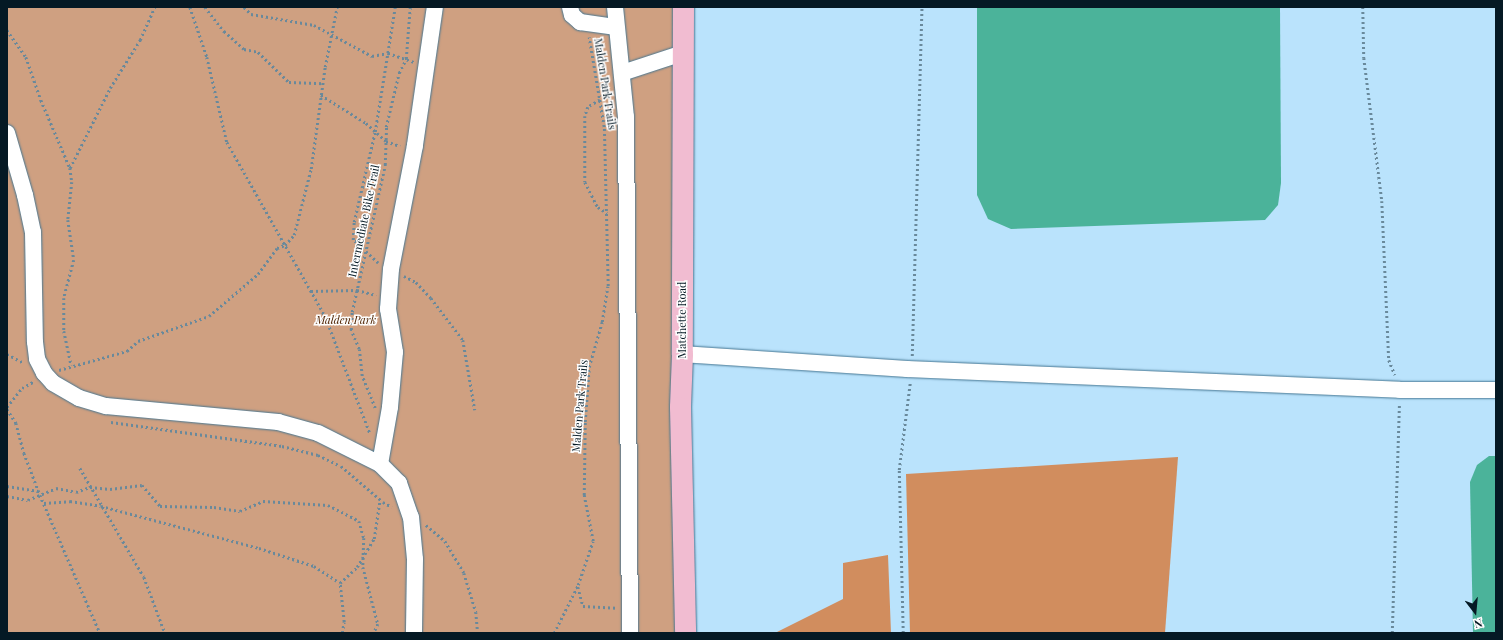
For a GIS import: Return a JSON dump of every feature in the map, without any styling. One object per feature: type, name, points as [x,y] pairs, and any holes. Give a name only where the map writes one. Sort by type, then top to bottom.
[{"type":"main road","name":"Matchette Road","points":[[682,7],[682,354],[680,407],[685,633]]},
{"type":"lane","points":[[380,464],[390,407],[395,352],[388,309],[391,269],[427,67],[435,7]]},
{"type":"lane","points":[[570,7],[575,19],[587,23],[615,27]]},
{"type":"lane","points":[[615,7],[615,27],[622,73],[626,117],[630,633]]},
{"type":"lane","points":[[622,73],[682,53]]},
{"type":"lane","points":[[7,133],[25,195],[33,232],[35,342],[42,379],[53,383],[79,398],[106,406],[278,422],[300,427],[380,464],[399,483],[411,517],[415,559],[414,633]]},
{"type":"lane","points":[[682,354],[911,369],[1400,390],[1496,390]]},
{"type":"path","points":[[70,168],[110,88],[140,40],[155,7]]},
{"type":"path","points":[[190,7],[207,57],[227,142],[326,318],[371,434],[383,440]]},
{"type":"path","points":[[205,7],[224,31],[244,49],[258,52],[289,82],[323,83]]},
{"type":"path","points":[[244,7],[251,14],[314,25],[372,56],[388,53],[427,67]]},
{"type":"path","points":[[100,633],[40,495],[24,453],[16,423],[7,408],[22,388],[71,365],[127,351],[138,341],[209,316],[258,274],[277,248],[285,245],[294,235],[309,176],[331,34],[337,7]]},
{"type":"path","name":"Intermediate Bike Trail","points":[[383,440],[368,386],[362,376],[359,349],[351,330],[357,290],[386,165],[386,127],[399,73],[406,59],[410,7]]},
{"type":"path","points":[[903,633],[900,470],[911,369],[922,7]]},
{"type":"path","points":[[1363,7],[1364,58],[1382,201],[1389,360],[1400,390],[1392,633]]},
{"type":"path","name":"Malden Park Trails","points":[[554,633],[578,586],[593,541],[584,495],[585,422],[589,367],[602,322],[608,286],[605,134],[587,23]]},
{"type":"path","points":[[7,30],[26,57],[41,100],[70,168],[72,182],[68,220],[74,260],[64,298],[64,331],[71,365]]},
{"type":"path","points":[[321,95],[366,123],[386,142]]},
{"type":"path","points":[[600,100],[588,107],[585,116],[585,182],[598,207],[607,213]]},
{"type":"path","points":[[311,291],[357,290],[389,298]]},
{"type":"path","points":[[105,420],[145,429],[282,446],[318,456],[341,466],[380,499],[425,524],[445,541],[464,573],[476,612],[478,633]]},
{"type":"path","points":[[80,468],[144,577],[165,633]]},
{"type":"path","points":[[7,496],[28,500],[56,488],[76,492],[90,487],[110,489],[142,485],[160,506],[214,507],[240,511],[263,502],[328,505],[359,521],[365,554],[363,567],[378,624],[374,633]]},
{"type":"path","points":[[7,486],[39,491]]},
{"type":"path","points":[[340,583],[357,568],[374,539],[380,499]]},
{"type":"path","points":[[44,503],[70,501],[101,506],[259,548],[314,566],[340,583]]},
{"type":"path","points":[[340,583],[344,622],[342,633]]},
{"type":"path","points":[[578,586],[583,606],[630,609]]},
{"type":"green space","name":"Malden Park","points":[[7,7],[685,7],[685,633],[7,633]]},
{"type":"shaded area","points":[[977,7],[1280,7],[1281,183],[1278,205],[1265,220],[1011,229],[988,219],[977,195]]},
{"type":"shaded area","points":[[1489,456],[1496,456],[1496,633],[1473,633],[1470,482],[1477,465]]},
{"type":"shaded area","points":[[1178,457],[1165,633],[910,633],[906,474]]},
{"type":"shaded area","points":[[888,555],[891,633],[775,633],[843,599],[843,563]]}]
